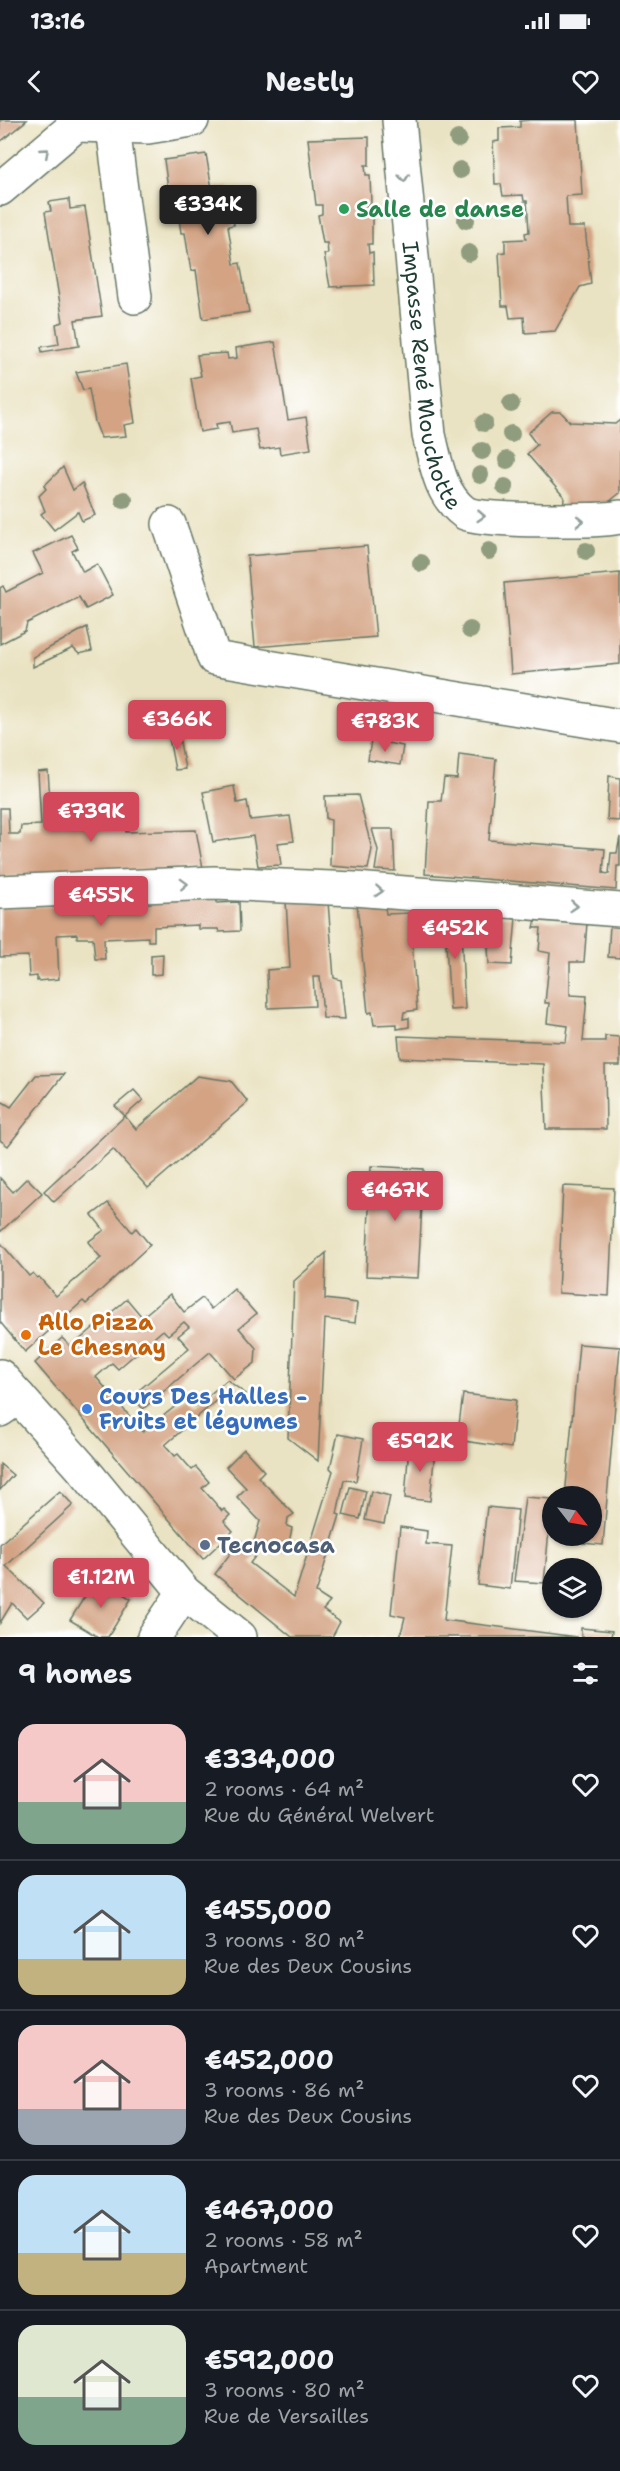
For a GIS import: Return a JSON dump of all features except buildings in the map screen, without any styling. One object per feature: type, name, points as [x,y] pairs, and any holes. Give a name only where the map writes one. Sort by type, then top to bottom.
[{"type":"street","points":[[0,189],[76,125],[112,122],[148,127],[192,120]]},
{"type":"street","name":"Impasse René Mouchotte","points":[[399,120],[429,435],[441,481],[451,500],[467,514],[540,520],[606,521],[620,517]]},
{"type":"street","points":[[112,122],[135,297]]},
{"type":"street","points":[[169,524],[214,658],[620,726]]},
{"type":"street","points":[[0,892],[214,883],[355,889],[620,910]]},
{"type":"street","points":[[6,1394],[81,1467],[184,1592],[240,1637]]},
{"type":"street","points":[[154,1637],[184,1592]]},
{"type":"place","name":"Salle de danse","points":[[344,209]]},
{"type":"place","name":"Allo Pizza Le Chesnay","points":[[26,1335]]},
{"type":"place","name":"Cours Des Halles - Fruits et légumes","points":[[87,1409]]},
{"type":"place","name":"Tecnocasa","points":[[205,1545]]}]
